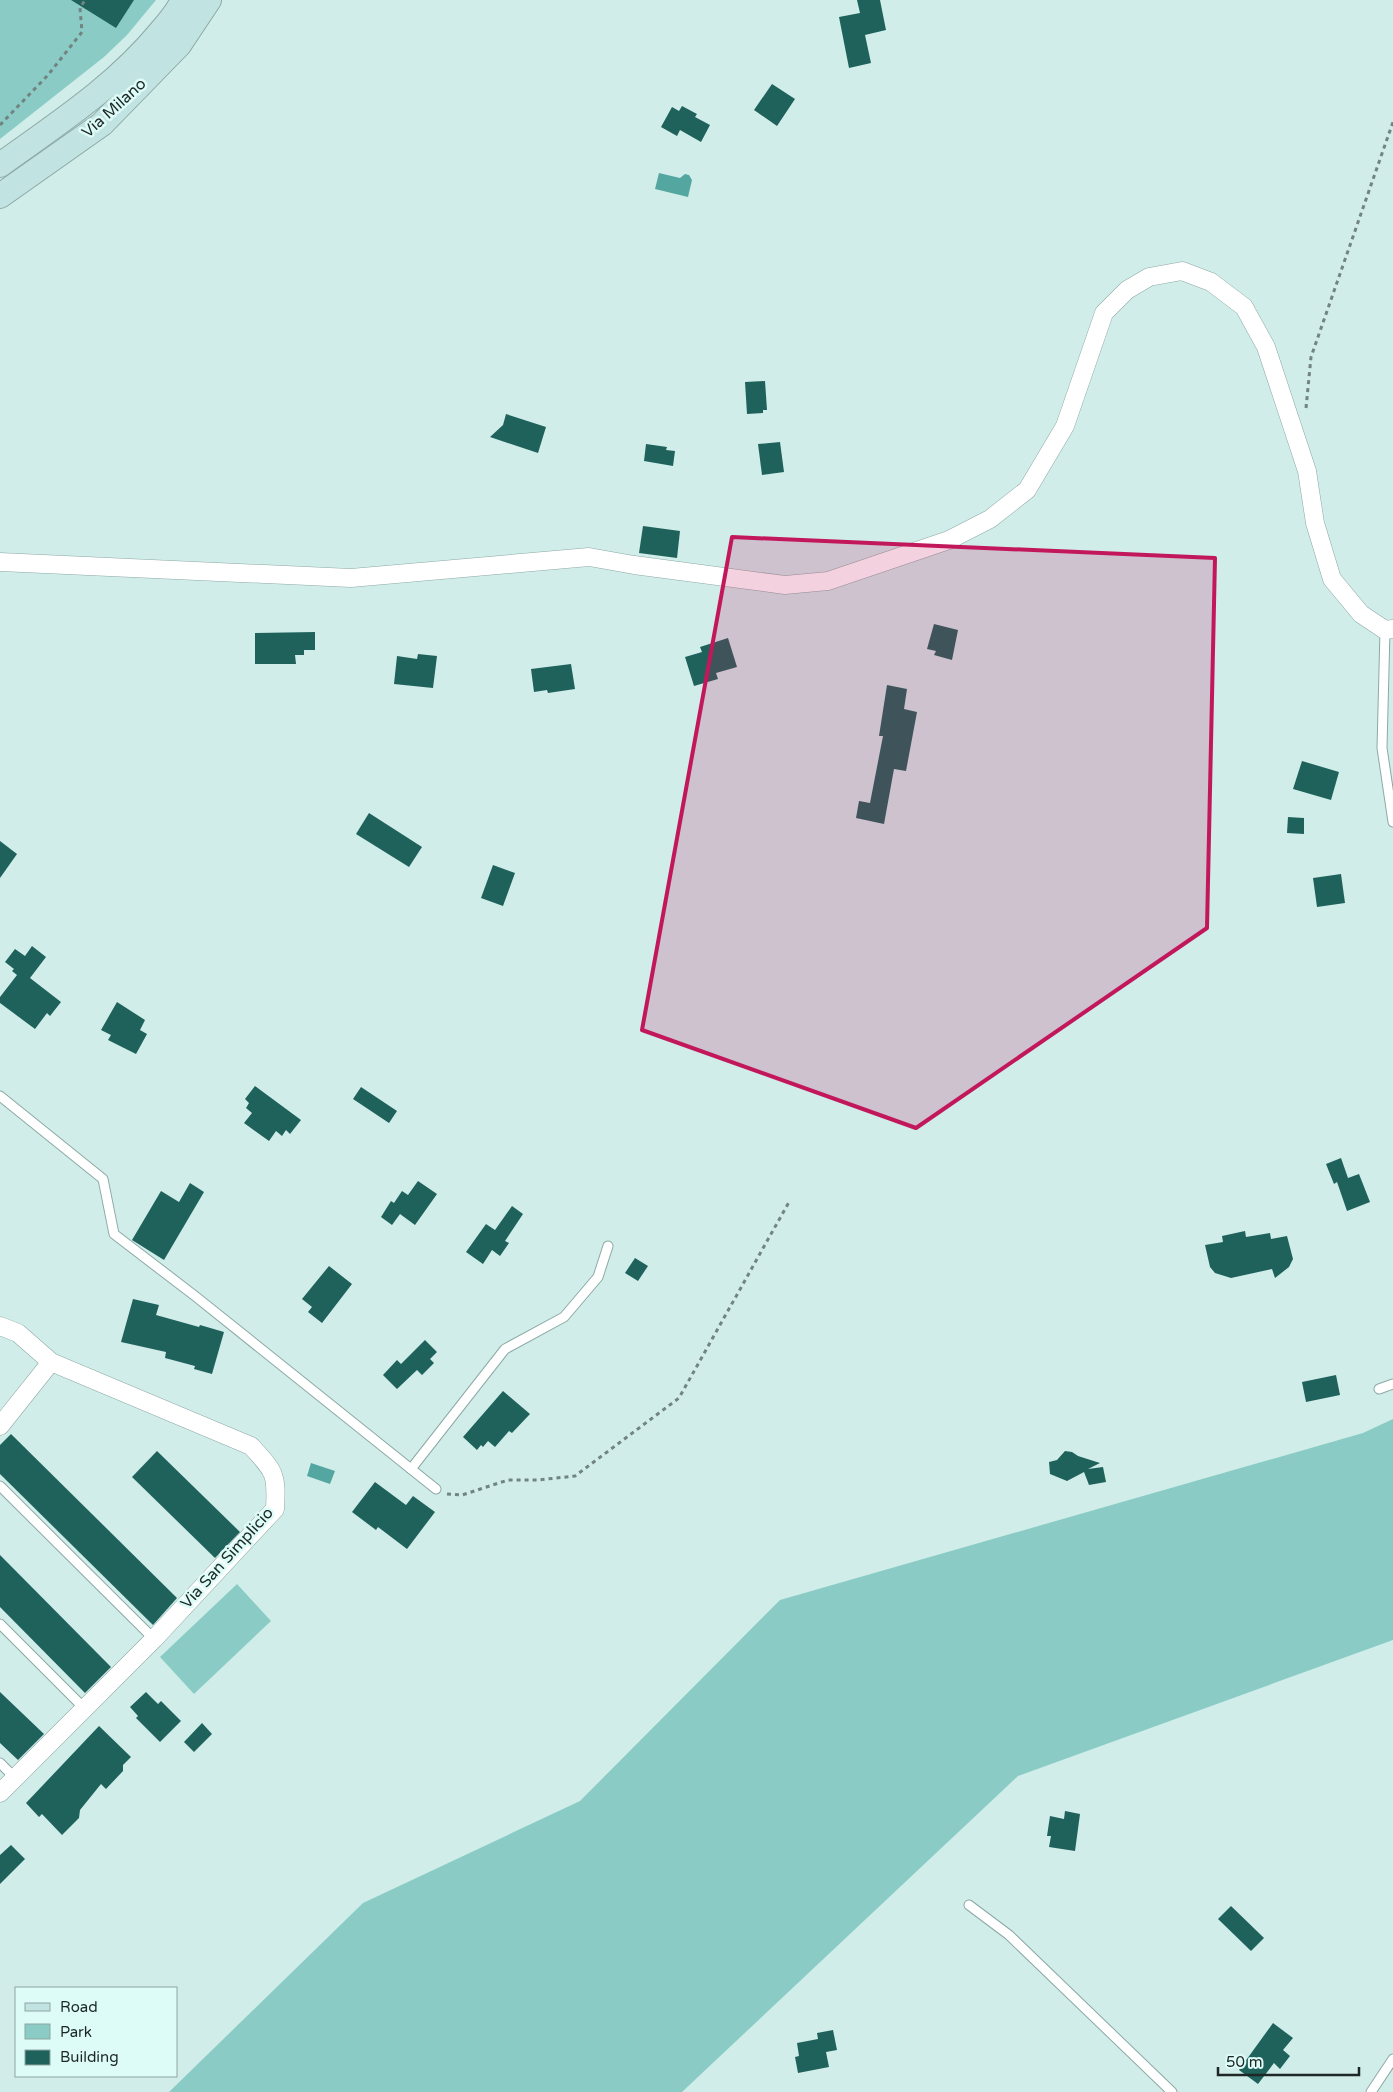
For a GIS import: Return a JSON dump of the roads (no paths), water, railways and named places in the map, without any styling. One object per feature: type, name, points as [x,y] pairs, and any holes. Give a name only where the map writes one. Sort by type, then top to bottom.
[{"type":"main road","name":"Via Milano","points":[[0,165],[84,105],[127,68],[161,31],[183,0]]},
{"type":"main road","name":"Via Milano","points":[[0,196],[102,124],[179,45],[209,0]]},
{"type":"street","points":[[0,562],[351,578],[589,557],[634,565],[785,585],[828,581],[949,540],[990,519],[1027,490],[1065,426],[1104,313],[1127,290],[1149,277],[1182,270],[1211,282],[1244,307],[1266,347],[1307,471],[1315,523],[1332,579],[1361,614],[1389,630]]},
{"type":"street","name":"Via San Simplicio","points":[[0,1326],[18,1333],[51,1362],[252,1446],[270,1466],[276,1484],[275,1509],[154,1639],[0,1793]]},
{"type":"street","points":[[0,1426],[51,1362]]},
{"type":"lane","points":[[1389,630],[1382,748],[1393,822]]},
{"type":"lane","points":[[0,1096],[103,1179],[114,1234],[203,1302],[436,1489]]},
{"type":"lane","points":[[411,1468],[505,1349],[564,1317],[598,1277],[608,1246]]},
{"type":"lane","points":[[1379,1389],[1393,1384]]},
{"type":"lane","points":[[0,1486],[154,1639]]},
{"type":"lane","points":[[0,1624],[84,1708]]},
{"type":"lane","points":[[0,1763],[15,1778]]},
{"type":"lane","points":[[969,1905],[1009,1935],[1172,2092]]},
{"type":"lane","points":[[1371,2092],[1393,2059]]}]
